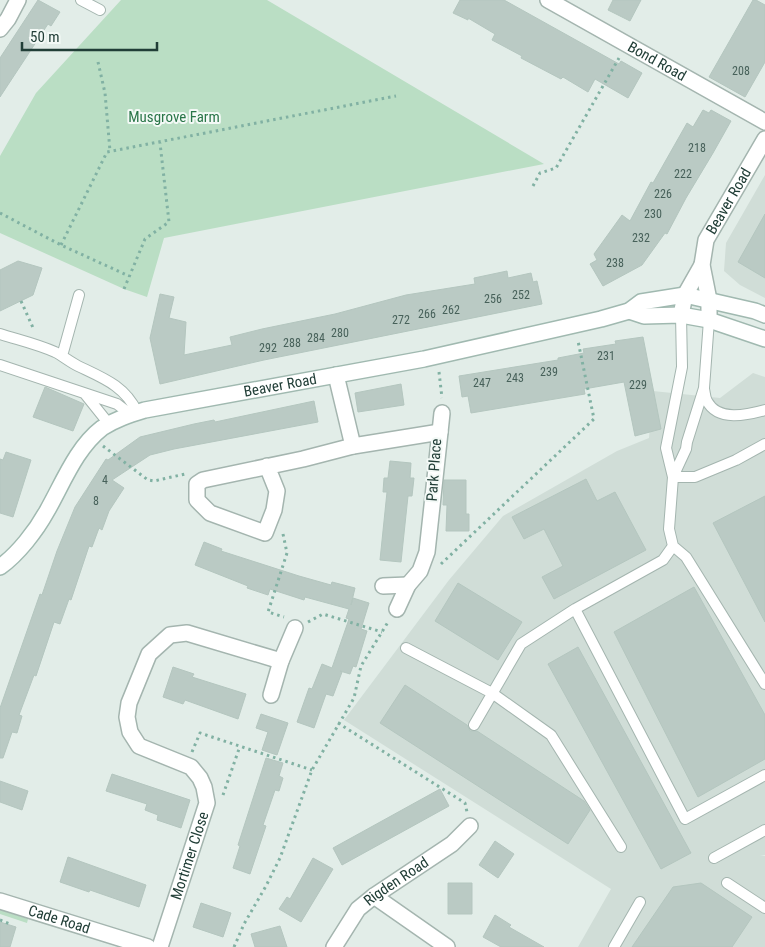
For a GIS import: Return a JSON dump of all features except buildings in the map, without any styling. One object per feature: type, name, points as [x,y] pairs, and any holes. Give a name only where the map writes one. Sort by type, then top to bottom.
[{"type":"street","points":[[0,29],[8,19],[18,0]]},
{"type":"street","name":"Bond Road","points":[[548,0],[765,122]]},
{"type":"street","name":"Beaver Road","points":[[0,568],[13,558],[45,514],[82,450],[101,429],[121,416],[424,359],[629,311],[641,302],[685,295],[709,300],[702,265],[706,240],[765,139]]},
{"type":"street","name":"Beaver Road","points":[[685,295],[702,265]]},
{"type":"street","points":[[681,315],[685,295]]},
{"type":"street","points":[[709,320],[709,300],[765,315]]},
{"type":"street","name":"Beaver Road","points":[[629,311],[644,316],[681,315],[709,320],[765,339]]},
{"type":"street","points":[[336,375],[353,446]]},
{"type":"street","points":[[440,432],[442,414]]},
{"type":"street","name":"Park Place","points":[[203,480],[353,446],[440,432],[427,552],[420,571],[408,586],[397,609]]},
{"type":"street","points":[[203,480],[198,484],[197,500],[210,512],[265,532],[274,510],[277,491],[268,466]]},
{"type":"street","points":[[383,586],[408,586]]},
{"type":"street","points":[[271,695],[281,662],[297,624]]},
{"type":"street","name":"Mortimer Close","points":[[160,947],[208,803],[200,778],[190,767],[139,746],[130,732],[127,717],[129,703],[149,654],[170,634],[187,633],[281,662]]},
{"type":"street","name":"Rigden Road","points":[[334,947],[358,909],[374,896],[452,844],[470,826]]},
{"type":"street","points":[[374,896],[447,947]]},
{"type":"street","name":"Cade Road","points":[[0,901],[148,947]]},
{"type":"lane","points":[[81,0],[100,10]]},
{"type":"lane","points":[[62,356],[79,295]]},
{"type":"lane","points":[[681,315],[682,367],[666,448],[673,477],[669,529],[673,546],[686,557],[765,684]]},
{"type":"lane","points":[[673,477],[686,449],[704,388],[709,320]]},
{"type":"lane","points":[[0,334],[34,344],[107,379],[132,399],[134,413]]},
{"type":"lane","points":[[0,365],[117,404],[134,413]]},
{"type":"lane","points":[[704,388],[707,401],[723,413],[737,416],[765,410]]},
{"type":"lane","points":[[85,394],[109,424]]},
{"type":"lane","points":[[673,477],[695,477],[736,460],[765,444]]},
{"type":"lane","points":[[474,725],[521,644],[575,609],[663,560],[673,546]]},
{"type":"lane","points":[[575,609],[685,819],[765,775]]},
{"type":"lane","points":[[406,648],[492,694],[552,735],[621,847]]},
{"type":"lane","points":[[714,858],[765,830]]},
{"type":"lane","points":[[727,883],[765,908]]},
{"type":"lane","points":[[614,947],[640,902]]},
{"type":"path","points":[[533,186],[540,173],[556,168],[627,44]]},
{"type":"path","points":[[98,62],[105,93],[110,151]]},
{"type":"path","points":[[61,245],[107,152],[396,96]]},
{"type":"path","points":[[124,289],[145,239],[169,222],[160,143]]},
{"type":"path","points":[[0,213],[61,245],[129,276]]},
{"type":"path","points":[[21,301],[37,335],[34,344]]},
{"type":"path","points":[[438,567],[594,419],[575,325]]},
{"type":"path","points":[[438,365],[443,402],[442,414]]},
{"type":"path","points":[[93,438],[148,480],[154,481],[193,472],[203,480]]},
{"type":"path","points":[[269,524],[282,530],[287,553],[268,612],[297,624],[308,622],[323,614],[382,632]]},
{"type":"path","points":[[234,947],[244,924],[280,858],[312,770],[354,698],[361,666],[397,609]]},
{"type":"path","points":[[338,723],[466,803],[470,826]]},
{"type":"path","points":[[185,764],[192,754],[200,733],[312,770]]},
{"type":"path","points":[[206,806],[218,810],[240,746]]},
{"type":"path","points":[[0,920],[10,925]]},
{"type":"shaded area","points":[[765,175],[765,298],[740,285],[724,271],[726,243]]},
{"type":"shaded area","points":[[753,373],[765,377],[765,855],[760,856],[765,856],[765,947],[578,947],[611,889],[344,720],[449,580],[503,516],[617,451],[649,438],[653,391],[720,398]]},
{"type":"green space","name":"Musgrove Farm","points":[[121,0],[267,0],[544,164],[164,238],[147,297],[124,289],[0,233],[0,156],[36,93]]},
{"type":"green space","points":[[0,910],[28,919],[27,923],[0,914]]}]
